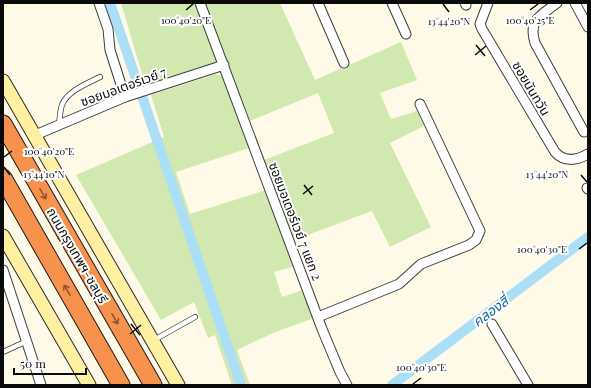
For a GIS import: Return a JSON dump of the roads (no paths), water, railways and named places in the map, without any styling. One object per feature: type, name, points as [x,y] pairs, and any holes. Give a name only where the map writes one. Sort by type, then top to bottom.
[{"type":"highway","name":"ถนนกรุงเทพฯ-ชลบุรี","points":[[3,124],[152,385]]},
{"type":"highway","name":"ถนนกรุงเทพฯ-ชลบุรี","points":[[3,178],[120,385]]},
{"type":"main road","points":[[3,81],[33,136],[178,385]]},
{"type":"main road","points":[[3,236],[89,385]]},
{"type":"street","points":[[99,3],[108,29],[110,50],[128,96]]},
{"type":"street","name":"ซอยมอเตอร์เวย์ 7 แยก 2","points":[[200,3],[318,317],[340,372],[348,385]]},
{"type":"street","points":[[318,3],[344,63]]},
{"type":"street","points":[[392,3],[406,34]]},
{"type":"street","name":"ซอยนันทวัน","points":[[488,3],[480,24],[482,29],[555,152],[560,158],[569,160],[588,154]]},
{"type":"street","points":[[557,3],[539,16],[533,24],[532,32],[535,43],[584,132]]},
{"type":"street","points":[[575,3],[588,27]]},
{"type":"street","name":"ซอยมอเตอร์เวย์ 7","points":[[33,136],[128,96],[155,86],[224,65]]},
{"type":"street","points":[[318,317],[399,284],[421,264],[469,245],[479,236],[480,231],[420,104]]},
{"type":"street","points":[[3,270],[6,289],[27,341],[41,385]]},
{"type":"street","points":[[492,324],[528,385]]},
{"type":"lane","points":[[59,124],[62,105],[66,98],[80,87],[100,77]]},
{"type":"lane","points":[[153,341],[195,317]]},
{"type":"lane","points":[[3,352],[27,341]]},
{"type":"waterway","points":[[110,3],[241,385]]},
{"type":"waterway","name":"คลองสี่","points":[[392,385],[588,237]]}]
